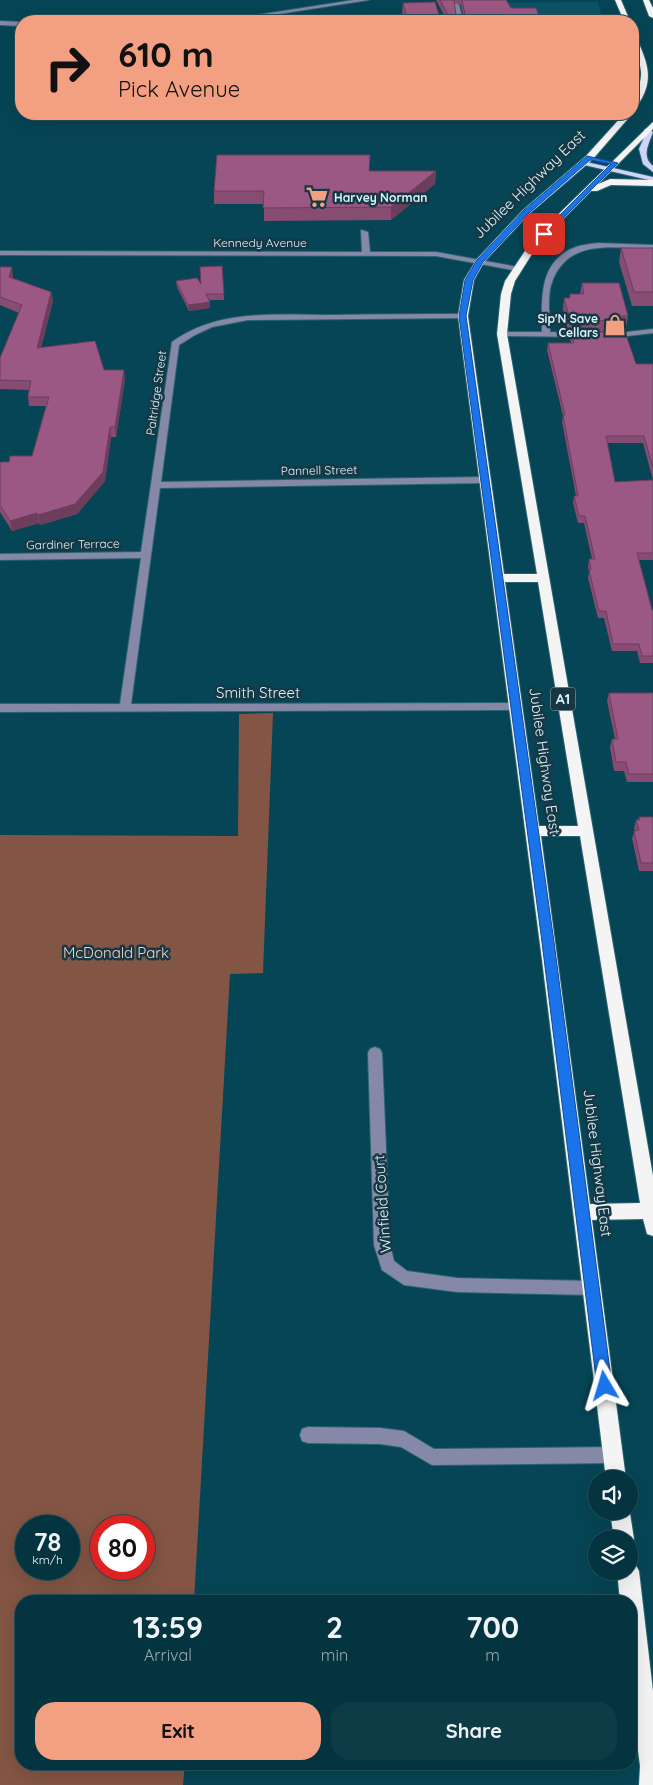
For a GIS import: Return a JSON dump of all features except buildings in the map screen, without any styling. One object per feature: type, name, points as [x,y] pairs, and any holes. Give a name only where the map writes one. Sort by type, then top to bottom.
[{"type":"highway","points":[[618,0],[624,15]]},
{"type":"highway","points":[[646,0],[653,16]]},
{"type":"highway","points":[[639,51],[647,70],[644,89],[639,97]]},
{"type":"highway","name":"Jubilee Highway East","points":[[615,1470],[533,831],[463,316],[469,280],[480,261],[526,212],[586,160],[623,120]]},
{"type":"highway","name":"Jubilee Highway East","points":[[650,127],[536,242],[510,281],[506,294],[502,334],[652,1220]]},
{"type":"highway","points":[[583,196],[610,182],[653,181]]},
{"type":"highway","points":[[498,578],[543,578]]},
{"type":"highway","points":[[533,831],[586,831]]},
{"type":"highway","points":[[582,1212],[652,1220]]},
{"type":"highway","points":[[629,1580],[630,1595]]},
{"type":"highway","points":[[637,1650],[652,1772]]},
{"type":"main road","points":[[650,127],[650,133],[642,149],[646,164],[653,171]]},
{"type":"main road","points":[[586,160],[612,166],[653,171]]},
{"type":"main road","points":[[612,166],[653,181]]},
{"type":"street","points":[[263,15],[366,0]]},
{"type":"street","points":[[456,6],[458,15]]},
{"type":"street","points":[[0,23],[15,24]]},
{"type":"street","points":[[364,232],[366,253]]},
{"type":"street","points":[[546,335],[546,287],[557,263],[574,250],[598,245],[653,246]]},
{"type":"street","name":"Kennedy Avenue","points":[[0,253],[436,254],[518,269]]},
{"type":"street","name":"Paltridge Street","points":[[125,707],[175,344],[203,326],[224,320],[248,318],[463,316]]},
{"type":"street","points":[[502,334],[616,336],[653,331]]},
{"type":"street","name":"Pannell Street","points":[[156,485],[484,480]]},
{"type":"street","name":"Gardiner Terrace","points":[[0,557],[146,555]]},
{"type":"street","name":"Smith Street","points":[[0,708],[516,707]]},
{"type":"street","name":"Winfield Court","points":[[375,1053],[382,1245],[387,1265],[404,1278],[457,1285],[592,1288]]},
{"type":"street","points":[[308,1435],[380,1436],[404,1439],[432,1457],[613,1455]]},
{"type":"shaded area","points":[[598,2],[601,15],[443,15],[441,3]]},
{"type":"green space","name":"McDonald Park","points":[[273,713],[263,973],[230,974],[194,1595],[15,1595],[15,1770],[184,1770],[183,1785],[0,1785],[0,835],[238,836],[239,714]]},
{"type":"place","name":"Harvey Norman","points":[[317,197]]},
{"type":"place","name":"Sip'N Save Cellars","points":[[615,325]]},
{"type":"route","points":[[544,234],[615,163],[589,158],[526,212],[480,261],[469,280],[463,316],[548,942],[605,1386]]}]
